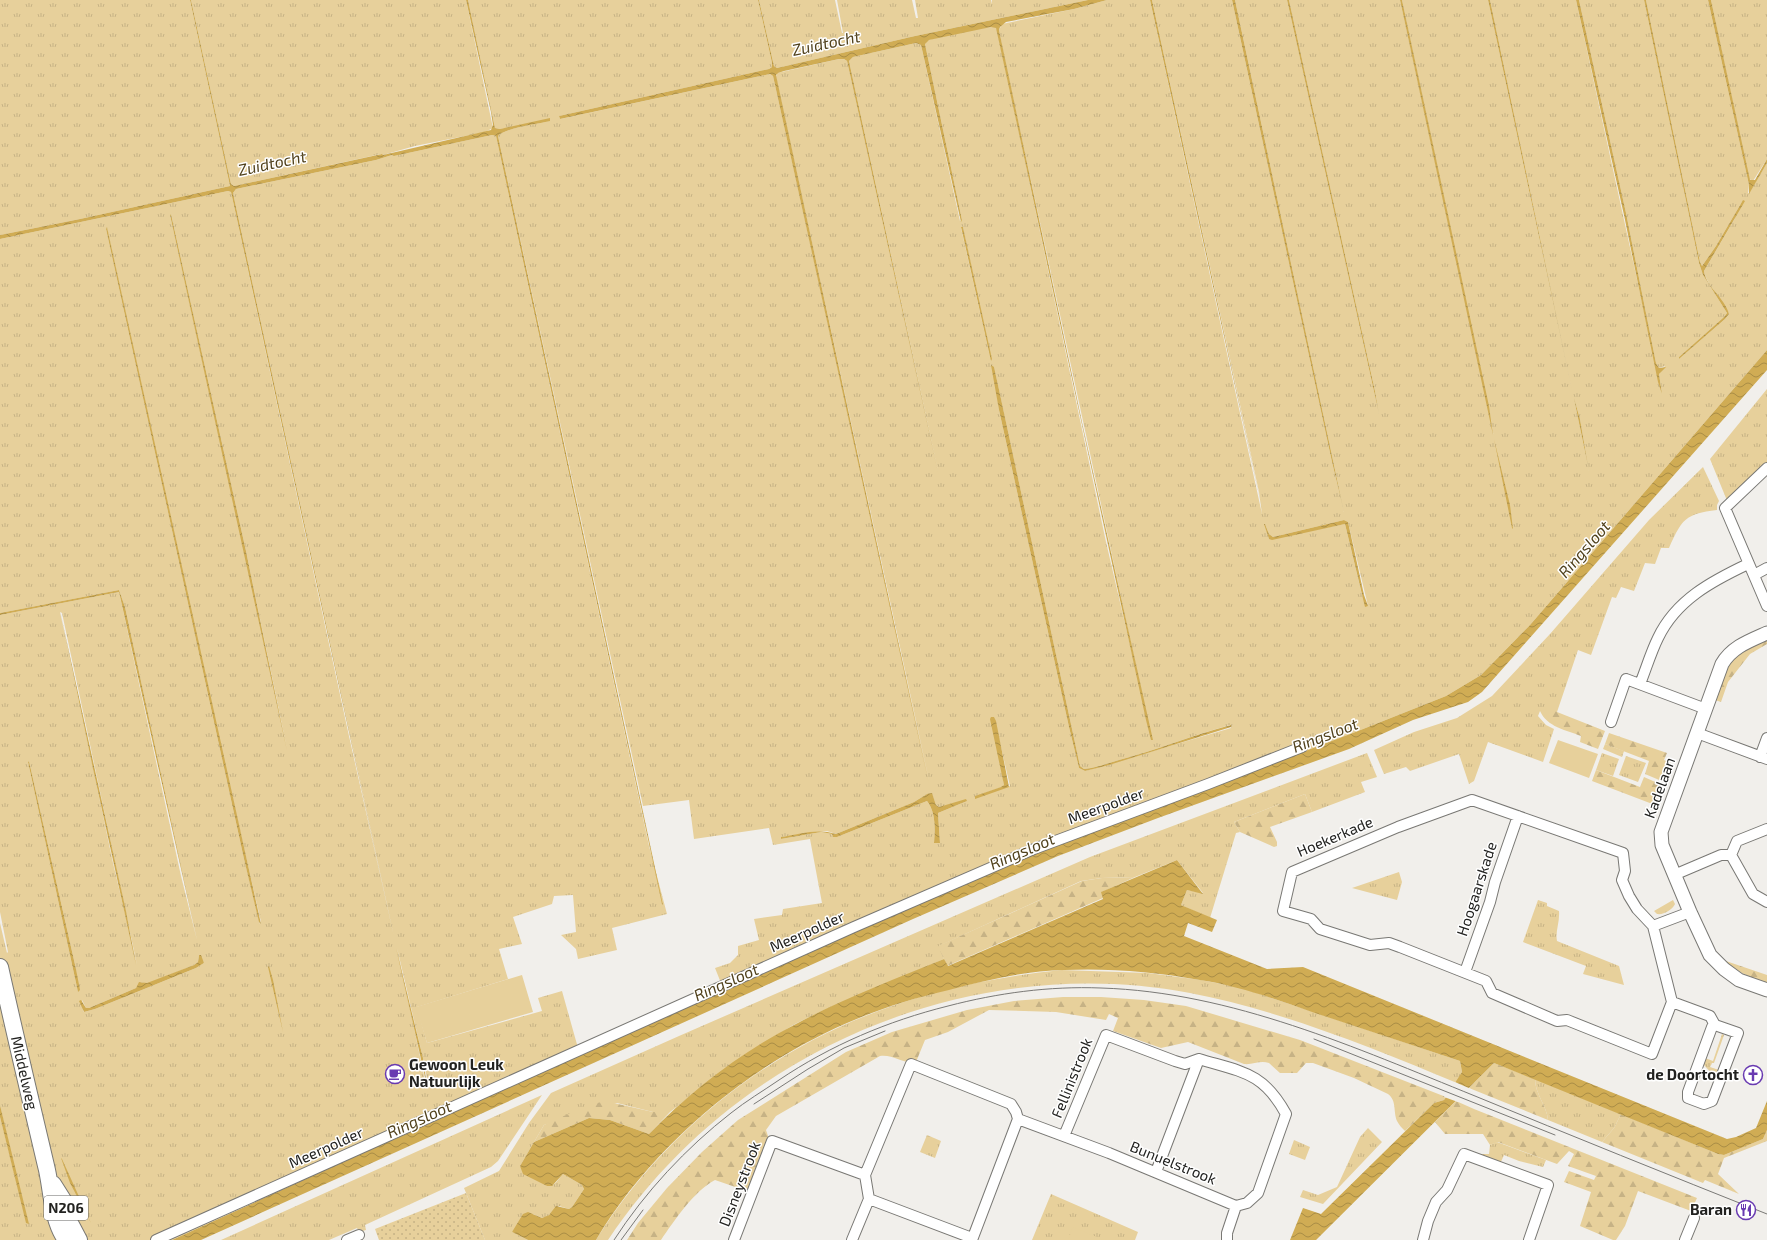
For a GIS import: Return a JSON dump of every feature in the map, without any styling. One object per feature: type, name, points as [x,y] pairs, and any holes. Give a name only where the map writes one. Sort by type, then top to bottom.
[{"type":"main road","name":"Middelweg","points":[[0,967],[59,1226],[66,1240]]},
{"type":"main road","name":"Middelweg","points":[[49,1178],[65,1203],[70,1223],[79,1240]]},
{"type":"street","points":[[1767,468],[1725,508],[1767,606]]},
{"type":"street","points":[[1640,684],[1658,637],[1669,620],[1690,596],[1720,577],[1748,564]]},
{"type":"street","points":[[1754,575],[1767,568]]},
{"type":"street","name":"Kadelaan","points":[[1767,633],[1739,646],[1726,657],[1722,664],[1661,832],[1662,845],[1710,955],[1724,970],[1738,980],[1767,990]]},
{"type":"street","points":[[1611,722],[1626,679],[1706,709]]},
{"type":"street","points":[[1697,733],[1764,758],[1767,738]]},
{"type":"street","name":"Meerpolder","points":[[156,1240],[854,927],[998,865],[1070,835],[1208,784],[1302,747]]},
{"type":"street","name":"Hoekerkade","points":[[1653,926],[1637,909],[1622,880],[1625,871],[1623,853],[1472,800],[1398,827],[1292,872],[1283,911],[1311,919],[1320,929],[1370,945],[1389,943],[1465,972],[1486,981],[1492,993],[1557,1021],[1567,1020],[1652,1054],[1672,1002]]},
{"type":"street","name":"Hoogaarskade","points":[[1465,972],[1518,816]]},
{"type":"street","points":[[1731,855],[1737,842],[1767,829]]},
{"type":"street","points":[[1674,875],[1721,855],[1731,855]]},
{"type":"street","points":[[1731,855],[1753,894],[1761,900],[1767,902]]},
{"type":"street","points":[[1690,912],[1653,926],[1672,1002],[1710,1016],[1715,1025],[1738,1033],[1712,1101],[1704,1104],[1688,1098],[1688,1092],[1712,1027],[1715,1025]]},
{"type":"street","name":"Fellinistrook","points":[[1064,1136],[1107,1032],[1185,1064],[1199,1059]]},
{"type":"street","points":[[1156,1172],[1199,1059],[1252,1075],[1261,1081],[1278,1099],[1286,1114],[1258,1193],[1247,1203],[1236,1206],[1227,1236],[1218,1240]]},
{"type":"street","points":[[852,1240],[869,1199],[865,1175],[911,1064],[1011,1104],[1018,1119],[972,1239],[869,1199]]},
{"type":"street","name":"Bunuelstrook","points":[[1018,1119],[1156,1172],[1236,1206]]},
{"type":"street","name":"Disneystrook","points":[[734,1240],[772,1141],[865,1175]]},
{"type":"street","points":[[1423,1240],[1428,1221],[1436,1202],[1447,1190],[1464,1154],[1548,1185],[1529,1240]]},
{"type":"street","points":[[1685,1240],[1694,1218]]},
{"type":"street","points":[[347,1240],[359,1235]]},
{"type":"green space","points":[[0,0],[190,0],[230,186],[0,235]]},
{"type":"green space","points":[[191,0],[466,0],[493,128],[485,132],[415,146],[383,155],[381,154],[234,186],[231,184]]},
{"type":"green space","points":[[468,0],[758,0],[772,63],[772,67],[769,69],[559,116],[560,119],[770,74],[773,76],[930,785],[776,77],[777,73],[839,59],[844,59],[847,61],[939,476],[849,61],[853,57],[916,43],[921,45],[960,221],[962,220],[925,44],[927,41],[942,36],[996,27],[1106,542],[1152,740],[1006,65],[999,30],[1002,24],[1074,9],[1107,0],[1150,0],[1262,514],[1259,492],[1152,0],[1232,0],[1344,512],[1235,0],[1287,0],[1379,414],[1289,0],[1400,0],[1494,434],[1402,0],[1488,0],[1572,390],[1490,0],[1576,0],[1662,394],[1659,374],[1665,366],[1659,368],[1656,363],[1626,213],[1579,0],[1644,0],[1699,263],[1703,275],[1727,313],[1679,357],[1679,359],[1729,314],[1711,287],[1704,271],[1734,220],[1743,200],[1716,246],[1702,266],[1646,0],[1708,0],[1749,185],[1748,193],[1767,163],[1767,350],[1530,625],[1481,675],[1446,696],[1358,731],[1020,859],[329,1167],[172,1240],[0,1240],[0,1117],[27,1224],[0,1105],[0,923],[7,953],[8,952],[0,912],[0,615],[119,592],[181,876],[197,940],[125,607],[119,590],[0,613],[0,239],[228,191],[231,192],[394,937],[233,193],[236,189],[376,160],[392,155],[394,156],[492,135],[496,136],[649,846],[667,914],[612,928],[617,950],[578,959],[576,949],[561,935],[576,932],[573,895],[554,896],[552,904],[513,917],[522,944],[499,949],[508,979],[417,1007],[427,1043],[542,1011],[538,998],[562,991],[578,1048],[721,983],[715,968],[730,963],[738,955],[738,946],[759,940],[754,919],[782,915],[783,909],[822,903],[810,839],[773,845],[769,828],[694,839],[689,800],[643,806],[498,136],[507,131],[550,121],[500,129],[495,128]],"holes":[[[171,214],[246,551],[287,749],[170,215]],[[963,227],[991,361],[961,228]],[[107,228],[208,691],[261,922],[260,924],[244,859]],[[994,367],[1080,766],[1084,769],[1097,767],[1216,729],[1230,725],[1231,728],[1085,771],[1079,768],[999,410]],[[1574,398],[1580,419],[1589,471]],[[1344,520],[1348,522],[1368,606],[1362,595],[1345,524],[1269,539],[1265,524],[1269,534],[1273,537]],[[60,612],[62,613],[137,965],[113,863]],[[994,717],[1010,786],[976,796],[1004,785]],[[29,761],[76,969],[78,992],[28,762]],[[927,794],[932,794],[936,805],[939,807],[967,801],[938,813],[940,843],[934,843],[935,827],[932,810],[927,801],[837,837],[833,837],[832,834],[821,832],[781,839],[781,837],[827,831],[836,834],[914,802]],[[397,948],[428,1084],[426,1085]],[[199,955],[204,963],[196,968],[95,1009],[83,1011],[82,1000],[86,1008],[89,1008],[136,988],[141,982],[147,984],[194,965],[198,962]]]},
{"type":"green space","points":[[759,0],[835,0],[843,33],[837,0],[912,0],[916,18],[918,18],[915,0],[991,0],[992,4],[992,0],[1088,0],[915,36],[777,68],[774,66]]},
{"type":"green space","points":[[1711,0],[1767,0],[1767,159],[1753,181],[1749,179]]},
{"type":"green space","points":[[1767,389],[1767,466],[1728,503],[1710,459]]},
{"type":"green space","points":[[1703,467],[1719,501],[1717,510],[1691,516],[1681,524],[1669,548],[1661,548],[1655,564],[1645,563],[1634,591],[1621,587],[1616,598],[1612,597],[1591,655],[1578,650],[1557,712],[1540,711],[1538,716],[1546,725],[1554,729],[1543,762],[1488,742],[1474,781],[1469,784],[1459,754],[1410,771],[1406,767],[1384,774],[1374,750],[1414,732],[1457,718],[1492,696],[1550,634],[1649,520]]},
{"type":"green space","points":[[1767,639],[1767,644],[1750,654],[1728,682],[1721,702],[1715,700],[1729,663],[1734,656]]},
{"type":"green space","points":[[1550,708],[1605,731],[1598,749],[1580,742],[1581,736],[1547,721],[1540,711]]},
{"type":"green space","points":[[1609,733],[1667,753],[1664,760],[1671,763],[1664,782],[1645,774],[1649,761],[1605,744]]},
{"type":"green space","points":[[1558,740],[1598,754],[1589,778],[1549,763]]},
{"type":"green space","points":[[1605,744],[1624,751],[1622,757],[1603,749]]},
{"type":"green space","points":[[1367,753],[1377,777],[1361,782],[1365,792],[1312,812],[1305,794],[1234,822],[1240,832],[1236,833],[1210,918],[1181,905],[1187,890],[1203,893],[1177,860],[1135,877],[1102,878],[1081,881],[939,946],[944,959],[824,1010],[793,1025],[725,1069],[670,1112],[653,1112],[617,1103],[544,1125],[520,1166],[547,1186],[554,1184],[563,1174],[582,1185],[584,1189],[569,1209],[559,1206],[547,1216],[542,1218],[533,1214],[512,1232],[528,1240],[485,1240],[464,1188],[499,1171],[529,1123],[551,1093],[1090,857]]},
{"type":"green space","points":[[1602,753],[1619,759],[1613,776],[1596,770]]},
{"type":"green space","points":[[1626,756],[1646,763],[1638,782],[1619,775]]},
{"type":"green space","points":[[1596,770],[1640,787],[1644,777],[1662,785],[1655,805],[1592,781]]},
{"type":"green space","points":[[1305,794],[1312,812],[1270,827],[1277,842],[1277,846],[1274,847],[1240,832],[1234,822]]},
{"type":"green space","points":[[1399,872],[1402,882],[1397,900],[1352,888]]},
{"type":"green space","points":[[1135,877],[1102,892],[1103,898],[947,966],[938,946],[1082,881],[1102,878]]},
{"type":"green space","points":[[1538,900],[1547,903],[1547,906],[1559,911],[1557,941],[1619,966],[1624,985],[1583,974],[1586,966],[1523,942]]},
{"type":"green space","points":[[1673,900],[1675,904],[1668,912],[1657,914],[1654,911]]},
{"type":"green space","points":[[1723,960],[1767,975],[1767,984],[1742,973]]},
{"type":"green space","points":[[1062,970],[1148,973],[1201,980],[1242,988],[1460,1061],[1462,1072],[1457,1083],[1325,1031],[1257,1009],[1190,993],[1106,984],[1023,987],[941,1003],[862,1030],[788,1068],[720,1116],[660,1174],[608,1240],[596,1240],[632,1188],[675,1141],[717,1104],[760,1071],[806,1044],[853,1021],[902,1002],[954,988],[1007,977]]},
{"type":"green space","points":[[522,975],[533,1012],[427,1043],[416,1007]]},
{"type":"green space","points":[[1063,997],[1101,997],[1144,1000],[1186,1006],[1300,1040],[1446,1097],[1444,1100],[1434,1103],[1405,1131],[1397,1121],[1393,1100],[1388,1094],[1354,1078],[1313,1063],[1306,1063],[1297,1073],[1280,1073],[1269,1063],[1263,1062],[1244,1064],[1188,1042],[1161,1048],[1113,1031],[1118,1018],[1109,1014],[1106,1020],[1056,1012],[989,1010],[948,1032],[925,1040],[916,1062],[906,1062],[889,1056],[880,1056],[776,1116],[766,1130],[769,1139],[747,1191],[715,1180],[707,1185],[692,1199],[661,1240],[627,1240],[638,1223],[667,1188],[702,1152],[738,1120],[846,1052],[892,1032],[967,1010],[1014,1001]]},
{"type":"green space","points":[[1722,1034],[1724,1035],[1714,1063],[1712,1063],[1710,1067],[1719,1070],[1716,1078],[1703,1064],[1705,1058],[1713,1061]]},
{"type":"green space","points":[[1494,1063],[1535,1079],[1537,1090],[1546,1110],[1548,1120],[1469,1088]]},
{"type":"green space","points":[[1535,1079],[1621,1114],[1614,1128],[1602,1142],[1548,1120],[1546,1110],[1537,1090]]},
{"type":"green space","points":[[542,1095],[498,1161],[491,1167],[365,1225],[366,1230],[359,1232],[357,1228],[329,1240],[221,1240]]},
{"type":"green space","points":[[605,1101],[653,1112],[670,1112],[649,1134],[610,1120],[589,1118],[534,1142],[544,1125],[586,1106]]},
{"type":"green space","points":[[1456,1101],[1697,1198],[1691,1211],[1638,1191],[1625,1226],[1616,1240],[1613,1240],[1580,1226],[1591,1192],[1564,1182],[1569,1171],[1594,1180],[1596,1176],[1568,1166],[1574,1154],[1569,1151],[1557,1164],[1498,1142],[1490,1145],[1483,1134],[1445,1134],[1435,1122]]},
{"type":"green space","points":[[1621,1114],[1718,1154],[1724,1155],[1763,1139],[1767,1130],[1767,1141],[1724,1158],[1718,1174],[1739,1194],[1705,1180],[1703,1183],[1602,1142],[1614,1128]]},
{"type":"green space","points":[[1368,1128],[1382,1142],[1323,1204],[1300,1197],[1303,1190],[1318,1195],[1337,1187],[1360,1137]]},
{"type":"green space","points":[[927,1135],[941,1141],[935,1158],[920,1152]]},
{"type":"green space","points":[[1294,1140],[1310,1147],[1305,1160],[1289,1154]]},
{"type":"green space","points":[[1497,1142],[1546,1160],[1543,1167],[1519,1161],[1504,1155],[1500,1164],[1481,1156],[1482,1154],[1489,1154],[1490,1145]]},
{"type":"green space","points":[[466,1193],[485,1240],[379,1240],[375,1229]]},
{"type":"green space","points":[[1051,1194],[1138,1232],[1135,1240],[1032,1240]]},
{"type":"green space","points":[[1073,1227],[1104,1240],[1068,1240]]},
{"type":"water","points":[[190,0],[231,184],[234,186],[383,155],[491,130],[493,125],[491,112],[466,0],[468,0],[495,128],[500,129],[550,118],[550,121],[507,131],[498,136],[663,905],[496,136],[492,135],[394,156],[392,155],[376,160],[236,189],[233,193],[394,938],[231,192],[228,191],[0,239],[0,235],[230,186]]},
{"type":"water","points":[[758,0],[774,66],[777,68],[915,36],[1088,0],[1107,0],[1074,9],[1006,22],[1000,27],[999,30],[1083,427],[1153,740],[1151,740],[1146,720],[996,28],[991,27],[929,40],[925,44],[962,220],[961,222],[921,45],[916,43],[853,57],[849,61],[939,477],[847,61],[844,59],[839,59],[784,71],[776,75],[929,785],[773,76],[770,74],[560,119],[559,116],[769,69],[772,67],[772,63]]},
{"type":"water","points":[[1150,0],[1152,0],[1263,513]]},
{"type":"water","points":[[1232,0],[1235,0],[1344,512],[1332,462]]},
{"type":"water","points":[[1287,0],[1289,0],[1379,414]]},
{"type":"water","points":[[1400,0],[1402,0],[1489,406],[1493,435]]},
{"type":"water","points":[[1488,0],[1490,0],[1572,390]]},
{"type":"water","points":[[1576,0],[1579,0],[1626,213],[1656,363],[1659,368],[1666,367],[1659,374],[1662,394],[1658,382],[1624,215]]},
{"type":"water","points":[[1644,0],[1646,0],[1702,266],[1716,246],[1743,200],[1745,201],[1704,271],[1705,277],[1724,303],[1729,314],[1679,359],[1679,357],[1727,313],[1703,275],[1699,263]]},
{"type":"water","points":[[1708,0],[1711,0],[1750,180],[1755,180],[1767,159],[1767,163],[1749,194],[1749,185]]},
{"type":"water","points":[[171,214],[246,551],[287,751],[170,215]]},
{"type":"water","points":[[107,227],[261,924],[259,922],[244,859],[106,229]]},
{"type":"water","points":[[961,227],[963,227],[992,359],[991,361]]},
{"type":"water","points":[[1767,350],[1767,370],[1482,692],[1468,702],[1413,720],[1349,749],[1058,856],[913,919],[201,1240],[172,1240],[602,1044],[1020,859],[1358,731],[1446,696],[1481,675],[1530,625]]},
{"type":"water","points":[[991,365],[994,367],[998,385],[1080,766],[1084,769],[1097,767],[1217,729],[1231,725],[1231,727],[1109,765],[1085,771],[1079,768],[999,410]]},
{"type":"water","points":[[1574,399],[1580,419],[1589,471]]},
{"type":"water","points":[[1494,439],[1510,505],[1513,529],[1512,528]]},
{"type":"water","points":[[1344,520],[1348,522],[1364,595],[1368,606],[1365,607],[1345,524],[1272,540],[1269,539],[1264,524],[1269,534],[1273,537]]},
{"type":"water","points":[[119,590],[125,607],[197,940],[119,592],[0,615],[0,613]]},
{"type":"water","points":[[60,611],[126,911],[136,965],[93,769]]},
{"type":"water","points":[[991,717],[994,717],[996,721],[1009,787],[975,799],[975,796],[1004,785],[990,719]]},
{"type":"water","points":[[29,761],[76,969],[80,990],[78,992],[28,762]]},
{"type":"water","points":[[932,793],[936,805],[939,807],[966,799],[967,801],[938,813],[940,843],[934,843],[935,827],[932,810],[927,801],[837,837],[833,837],[832,834],[821,832],[836,834],[914,802],[927,794]]},
{"type":"water","points":[[809,832],[821,832],[781,839],[781,837]]},
{"type":"water","points":[[1177,860],[1203,894],[1187,890],[1181,905],[1217,920],[1212,932],[1188,923],[1184,936],[1267,969],[1303,967],[1727,1139],[1736,1137],[1756,1128],[1767,1101],[1767,1130],[1763,1139],[1724,1155],[1718,1154],[1494,1063],[1316,1240],[1290,1240],[1303,1208],[1321,1214],[1434,1103],[1444,1100],[1462,1072],[1460,1061],[1243,989],[1183,977],[1132,971],[1049,971],[1020,974],[991,980],[897,1004],[847,1023],[810,1041],[774,1062],[739,1086],[705,1113],[673,1142],[644,1173],[596,1240],[528,1240],[512,1232],[523,1214],[528,1212],[542,1218],[549,1215],[556,1206],[569,1209],[584,1189],[582,1185],[563,1174],[552,1186],[547,1186],[523,1174],[520,1166],[534,1142],[589,1118],[610,1120],[649,1134],[699,1088],[735,1060],[774,1036],[812,1016],[868,990],[944,959],[948,966],[1103,899],[1101,892]]},
{"type":"water","points":[[396,948],[423,1058],[427,1086]]},
{"type":"water","points":[[199,955],[201,955],[204,963],[196,968],[95,1009],[84,1012],[79,1001],[81,1000],[86,1008],[89,1008],[136,988],[139,982],[147,983],[194,965],[198,962]]},
{"type":"water","points":[[269,966],[273,980],[283,1032],[268,967]]},
{"type":"water","points":[[0,1105],[29,1224],[26,1223],[0,1117]]},
{"type":"water","points":[[61,1158],[62,1159],[91,1223],[70,1183]]},
{"type":"pier","points":[[1455,1082],[1471,1089],[1458,1102],[1444,1097]]},
{"type":"tram line","points":[[614,1240],[626,1222],[653,1188],[698,1141],[743,1104],[799,1067],[860,1036],[926,1012],[986,997],[1024,991],[1062,988],[1101,988],[1150,992],[1198,1000],[1246,1011],[1385,1059],[1767,1214]]},
{"type":"tram line","points":[[754,1104],[844,1048],[885,1031]]},
{"type":"tram line","points":[[1314,1039],[1555,1135]]},
{"type":"tram line","points":[[621,1240],[643,1210]]},
{"type":"place","name":"Gewoon Leuk Natuurlijk","points":[[395,1074]]},
{"type":"place","name":"de Doortocht","points":[[1753,1075]]},
{"type":"place","name":"Baran","points":[[1746,1210]]},
{"type":"water label","name":"Zuidtocht","points":[[826,43]]},
{"type":"water label","name":"Zuidtocht","points":[[272,163]]},
{"type":"water label","name":"Ringsloot","points":[[1584,549]]},
{"type":"water label","name":"Ringsloot","points":[[1325,735]]},
{"type":"water label","name":"Ringsloot","points":[[1022,851]]},
{"type":"water label","name":"Ringsloot","points":[[726,982]]},
{"type":"water label","name":"Ringsloot","points":[[419,1119]]}]
